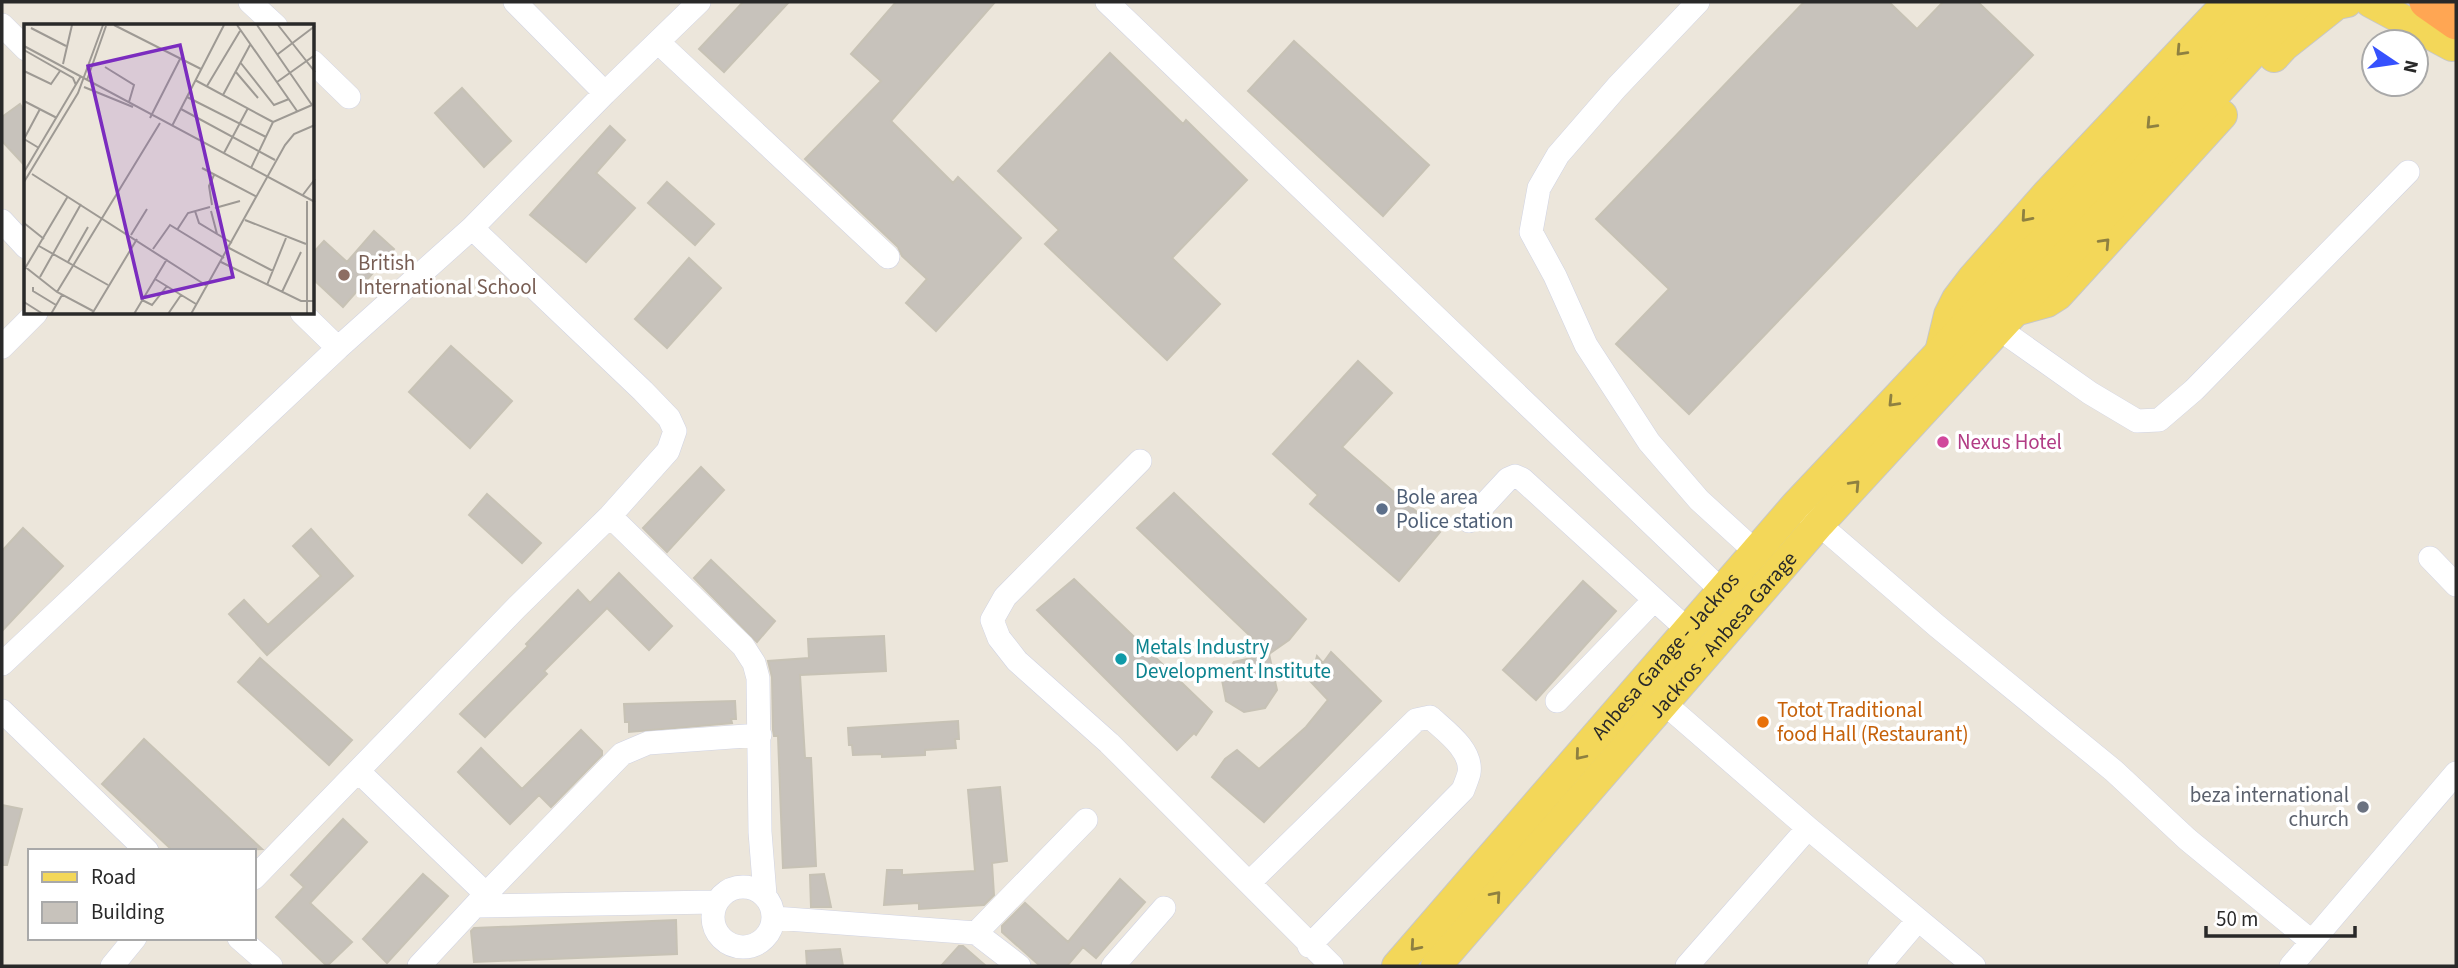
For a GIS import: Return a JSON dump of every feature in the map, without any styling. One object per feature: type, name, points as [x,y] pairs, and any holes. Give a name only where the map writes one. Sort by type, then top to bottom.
[{"type":"highway","points":[[2426,2],[2455,39]]},
{"type":"main road","points":[[1940,352],[1949,315],[1973,278],[2046,195],[2228,2]]},
{"type":"main road","points":[[1997,317],[2263,2]]},
{"type":"main road","points":[[1997,317],[2053,268],[2300,2]]},
{"type":"main road","points":[[1997,317],[2047,302],[2058,295],[2284,46],[2337,4],[2347,2]]},
{"type":"main road","points":[[2370,2],[2455,39]]},
{"type":"main road","name":"Anbesa Garage - Jackros","points":[[1397,966],[1461,914],[1688,630],[1796,505],[1940,352],[1997,317]]},
{"type":"main road","name":"Jackros - Anbesa Garage","points":[[1436,966],[1461,914],[1664,702],[1997,317]]},
{"type":"street","points":[[250,2],[274,24]]},
{"type":"street","points":[[515,2],[605,93]]},
{"type":"street","points":[[2,664],[338,348],[472,228],[699,2]]},
{"type":"street","points":[[1107,2],[1723,591]]},
{"type":"street","points":[[1698,2],[1558,155],[1539,188],[1531,232],[1555,276],[1586,345],[1648,442],[1699,500],[1756,552]]},
{"type":"street","points":[[2386,2],[2455,39]]},
{"type":"street","points":[[2,25],[24,47]]},
{"type":"street","points":[[658,42],[888,257]]},
{"type":"street","points":[[315,64],[349,97]]},
{"type":"street","points":[[1997,317],[2090,393],[2137,421],[2160,421],[2194,390],[2409,172]]},
{"type":"street","points":[[2,221],[24,245]]},
{"type":"street","points":[[256,876],[517,607],[610,516],[668,451],[675,431],[669,418],[643,391],[472,228]]},
{"type":"street","points":[[2,347],[34,315]]},
{"type":"street","points":[[304,315],[338,348]]},
{"type":"street","points":[[1140,461],[1005,597],[992,620],[999,638],[1017,661],[1109,744],[1332,966]]},
{"type":"street","points":[[1469,521],[1508,479],[1522,478],[1688,630]]},
{"type":"street","points":[[1796,505],[2311,941]]},
{"type":"street","points":[[610,516],[743,646],[754,663],[758,678],[760,832],[765,895]]},
{"type":"street","points":[[2430,558],[2456,585]]},
{"type":"street","points":[[1557,701],[1654,600]]},
{"type":"street","points":[[1664,702],[1808,828],[1974,966]]},
{"type":"street","points":[[2,711],[145,849]]},
{"type":"street","points":[[1249,884],[1416,720],[1430,717],[1457,742],[1470,770],[1463,790],[1309,946]]},
{"type":"street","points":[[419,966],[622,754],[648,743],[760,735]]},
{"type":"street","points":[[358,771],[480,900],[715,902]]},
{"type":"street","points":[[2291,966],[2456,773]]},
{"type":"street","points":[[976,933],[1086,820]]},
{"type":"street","points":[[1687,966],[1808,828]]},
{"type":"street","points":[[745,886],[765,895],[774,918],[771,930],[763,941],[739,957],[718,936],[713,925],[715,902],[725,892],[745,886]]},
{"type":"street","points":[[1113,966],[1164,908]]},
{"type":"street","points":[[774,918],[976,933],[1019,966]]},
{"type":"street","points":[[1879,966],[1917,920]]},
{"type":"street","points":[[112,966],[133,940]]},
{"type":"street","points":[[241,940],[271,966]]},
{"type":"building","points":[[743,2],[789,2],[724,72],[699,49]]},
{"type":"building","points":[[896,2],[995,2],[891,121],[953,183],[958,177],[1021,238],[936,331],[906,303],[927,279],[902,256],[898,247],[805,159],[881,81],[851,54]]},
{"type":"building","points":[[1804,2],[1889,2],[1917,29],[1943,2],[1978,2],[2033,55],[1689,414],[1616,344],[1669,289],[1596,219]]},
{"type":"building","points":[[1294,41],[1429,165],[1383,216],[1248,91]]},
{"type":"building","points":[[1110,53],[1183,124],[1186,120],[1247,180],[1172,258],[1220,304],[1167,360],[1045,244],[1059,230],[998,171]]},
{"type":"building","points":[[462,88],[511,141],[484,167],[435,113]]},
{"type":"building","points":[[20,104],[24,111],[24,165],[2,141],[2,117]]},
{"type":"building","points":[[610,126],[625,140],[596,173],[635,208],[586,262],[530,215]]},
{"type":"building","points":[[667,182],[714,224],[695,245],[648,203]]},
{"type":"building","points":[[374,231],[394,249],[343,307],[315,281],[315,251],[324,241],[347,262]]},
{"type":"building","points":[[689,258],[721,288],[667,348],[635,319]]},
{"type":"building","points":[[451,346],[512,401],[470,448],[409,392]]},
{"type":"building","points":[[1358,361],[1392,393],[1342,447],[1440,532],[1399,581],[1310,504],[1318,495],[1273,454]]},
{"type":"building","points":[[701,467],[724,490],[667,552],[643,528]]},
{"type":"building","points":[[1174,493],[1306,619],[1289,640],[1269,654],[1137,528]]},
{"type":"building","points":[[487,494],[541,543],[522,563],[469,515]]},
{"type":"building","points":[[23,528],[63,566],[2,631],[2,551]]},
{"type":"building","points":[[311,529],[353,576],[267,655],[229,614],[244,600],[268,625],[321,576],[293,546]]},
{"type":"building","points":[[711,560],[775,621],[757,642],[694,578]]},
{"type":"building","points":[[619,573],[672,626],[649,650],[607,608],[544,671],[547,674],[485,737],[460,714],[528,646],[526,644],[578,590],[590,603]]},
{"type":"building","points":[[1074,579],[1212,712],[1196,735],[1194,733],[1177,750],[1037,610]]},
{"type":"building","points":[[1583,581],[1616,611],[1536,700],[1503,670]]},
{"type":"building","points":[[884,636],[886,671],[800,675],[805,758],[811,758],[816,866],[783,868],[778,736],[774,736],[773,730],[772,677],[768,661],[809,658],[808,639]]},
{"type":"building","points":[[1331,652],[1381,701],[1264,822],[1212,777],[1225,759],[1237,750],[1259,769],[1306,727],[1328,700],[1310,681],[1317,656],[1323,663]]},
{"type":"building","points":[[1269,654],[1277,690],[1265,708],[1244,712],[1226,701],[1222,680],[1234,662]]},
{"type":"building","points":[[260,658],[352,740],[329,765],[238,682]]},
{"type":"building","points":[[735,701],[736,719],[731,719],[732,723],[629,732],[629,722],[625,722],[624,704]]},
{"type":"building","points":[[958,721],[959,739],[955,739],[956,748],[925,750],[925,755],[853,755],[852,745],[849,745],[848,728]]},
{"type":"building","points":[[581,730],[602,751],[602,755],[551,807],[539,795],[510,824],[458,772],[481,748],[522,789]]},
{"type":"building","points":[[144,739],[262,849],[171,849],[102,784]]},
{"type":"building","points":[[1000,787],[1007,861],[992,863],[994,895],[984,905],[919,909],[919,903],[884,905],[887,870],[902,870],[902,875],[975,871],[968,790]]},
{"type":"building","points":[[2,805],[22,809],[7,865],[2,865]]},
{"type":"building","points":[[343,819],[367,842],[310,903],[352,942],[327,966],[276,917],[304,887],[291,875]]},
{"type":"building","points":[[423,874],[448,896],[387,963],[363,939]]},
{"type":"building","points":[[824,874],[831,907],[811,907],[810,875]]},
{"type":"building","points":[[1120,879],[1145,902],[1096,958],[1083,947],[1067,966],[1040,966],[1002,932],[1002,926],[1025,903],[1068,942]]},
{"type":"building","points":[[676,920],[677,954],[474,962],[471,931],[474,928]]},
{"type":"building","points":[[959,946],[963,946],[986,966],[941,966]]},
{"type":"building","points":[[840,949],[843,966],[807,966],[806,951]]},
{"type":"place","name":"British International School","points":[[344,275]]},
{"type":"place","name":"Nexus Hotel","points":[[1943,442]]},
{"type":"place","name":"Bole area Police station","points":[[1382,509]]},
{"type":"place","name":"Metals Industry Development Institute","points":[[1121,659]]},
{"type":"place","name":"Totot Traditional food Hall (Restaurant)","points":[[1763,722]]},
{"type":"place","name":"beza international church","points":[[2363,807]]}]
